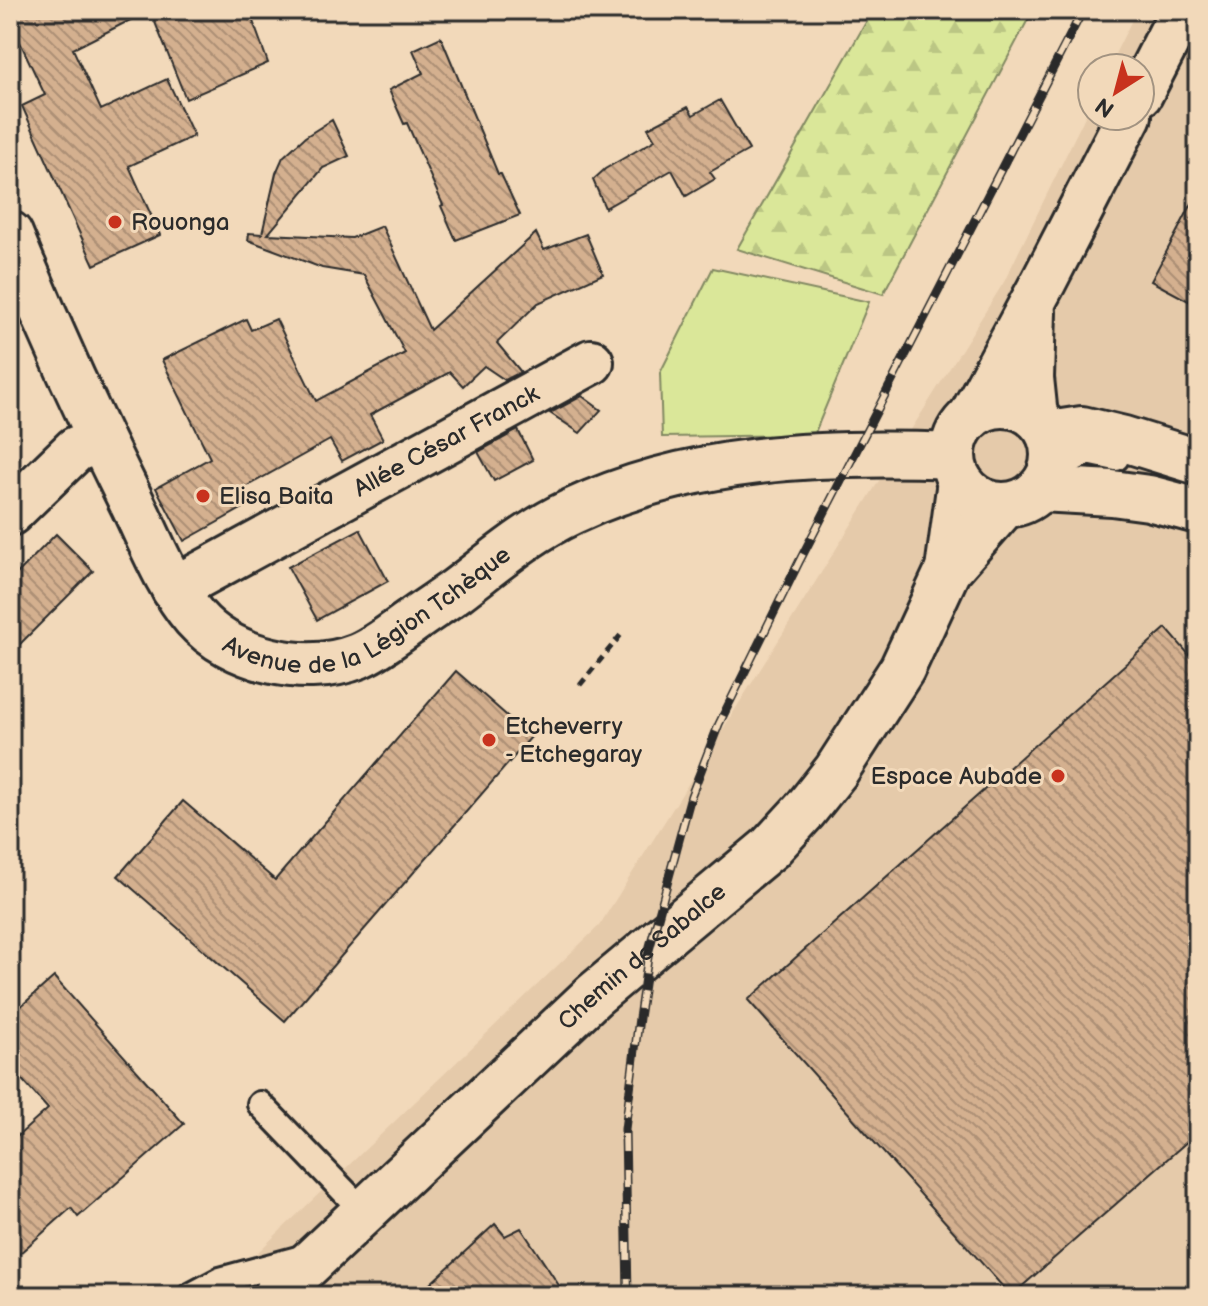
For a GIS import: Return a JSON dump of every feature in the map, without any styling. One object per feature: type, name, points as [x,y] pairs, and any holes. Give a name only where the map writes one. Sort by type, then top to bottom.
[{"type":"street","points":[[1156,63],[1183,10]]},
{"type":"street","points":[[1121,132],[973,413],[958,432],[956,468],[968,492],[992,505],[1036,463],[1082,429],[1198,462]]},
{"type":"street","name":"Avenue de la Légion Tchèque","points":[[10,234],[101,440],[174,589],[197,619],[219,638],[243,652],[272,661],[326,663],[357,656],[456,590],[515,544],[568,513],[622,490],[685,472],[741,463],[855,454],[956,468]]},
{"type":"street","points":[[1033,302],[1031,378],[1036,463]]},
{"type":"street","name":"Allée César Franck","points":[[174,589],[591,362]]},
{"type":"street","points":[[973,413],[998,404],[1024,409],[1036,463]]},
{"type":"street","points":[[10,513],[76,449],[101,440]]},
{"type":"street","points":[[1036,463],[1124,495],[1198,511]]},
{"type":"street","name":"Chemin de Sabalce","points":[[275,1296],[586,1002],[770,848],[805,810],[836,771],[902,669],[948,570],[1036,463]]},
{"type":"street","name":"Chemin de Sabalce","points":[[948,570],[956,468]]},
{"type":"lane","points":[[1036,463],[1088,452],[1198,482]]},
{"type":"lane","points":[[260,1104],[364,1212]]},
{"type":"lane","points":[[190,1296],[220,1280],[321,1252]]},
{"type":"path","points":[[580,685],[624,631]]},
{"type":"shaded area","points":[[1137,10],[1198,10],[1198,1296],[212,1296],[599,926],[1004,282],[1077,132],[1156,132],[1156,52],[1116,52]]},
{"type":"green space","points":[[873,10],[1033,10],[883,294],[737,249]]},
{"type":"green space","points":[[713,268],[869,302],[814,435],[662,437],[660,373]]},
{"type":"building","points":[[10,10],[150,10],[73,49],[101,110],[167,79],[194,136],[129,166],[160,235],[94,265],[22,106],[45,95],[10,21]]},
{"type":"building","points":[[150,10],[249,10],[268,63],[186,99]]},
{"type":"building","points":[[441,37],[498,174],[501,174],[520,215],[456,240],[407,123],[404,124],[389,90],[423,73],[413,50]]},
{"type":"building","points":[[720,100],[749,150],[710,172],[715,179],[686,196],[672,170],[605,208],[593,180],[605,169],[655,140],[648,128],[688,107],[693,115]]},
{"type":"building","points":[[332,120],[349,156],[323,168],[268,234],[352,238],[382,226],[430,330],[536,233],[544,250],[586,234],[603,274],[538,303],[497,343],[521,372],[505,380],[484,366],[463,386],[450,372],[370,415],[383,439],[342,461],[330,440],[242,489],[250,504],[184,541],[156,488],[210,458],[162,360],[246,319],[251,330],[276,319],[316,401],[405,353],[364,275],[322,268],[248,240],[249,233],[262,234],[276,173],[283,157],[305,137]]},
{"type":"building","points":[[1198,192],[1198,306],[1151,281]]},
{"type":"building","points":[[582,396],[601,410],[580,433],[550,413]]},
{"type":"building","points":[[518,430],[533,460],[494,481],[478,452]]},
{"type":"building","points":[[360,529],[388,581],[317,620],[288,567]]},
{"type":"building","points":[[56,534],[93,571],[10,654],[10,581]]},
{"type":"building","points":[[1166,628],[1198,665],[1198,1132],[1011,1296],[748,1000]]},
{"type":"building","points":[[456,671],[531,737],[285,1021],[118,876],[183,801],[275,880]]},
{"type":"building","points":[[54,977],[184,1124],[78,1217],[71,1208],[10,1262],[10,1143],[48,1109],[10,1066],[10,1016]]},
{"type":"building","points":[[495,1224],[505,1236],[521,1228],[566,1296],[417,1296]]},
{"type":"railway","points":[[628,1296],[625,1129],[649,950],[691,796],[719,724],[799,562],[1083,10]]},
{"type":"place","name":"Rouonga","points":[[115,222]]},
{"type":"place","name":"Elisa Baita","points":[[203,496]]},
{"type":"place","name":"Etcheverry - Etchegaray","points":[[489,740]]},
{"type":"place","name":"Espace Aubade","points":[[1058,776]]}]
